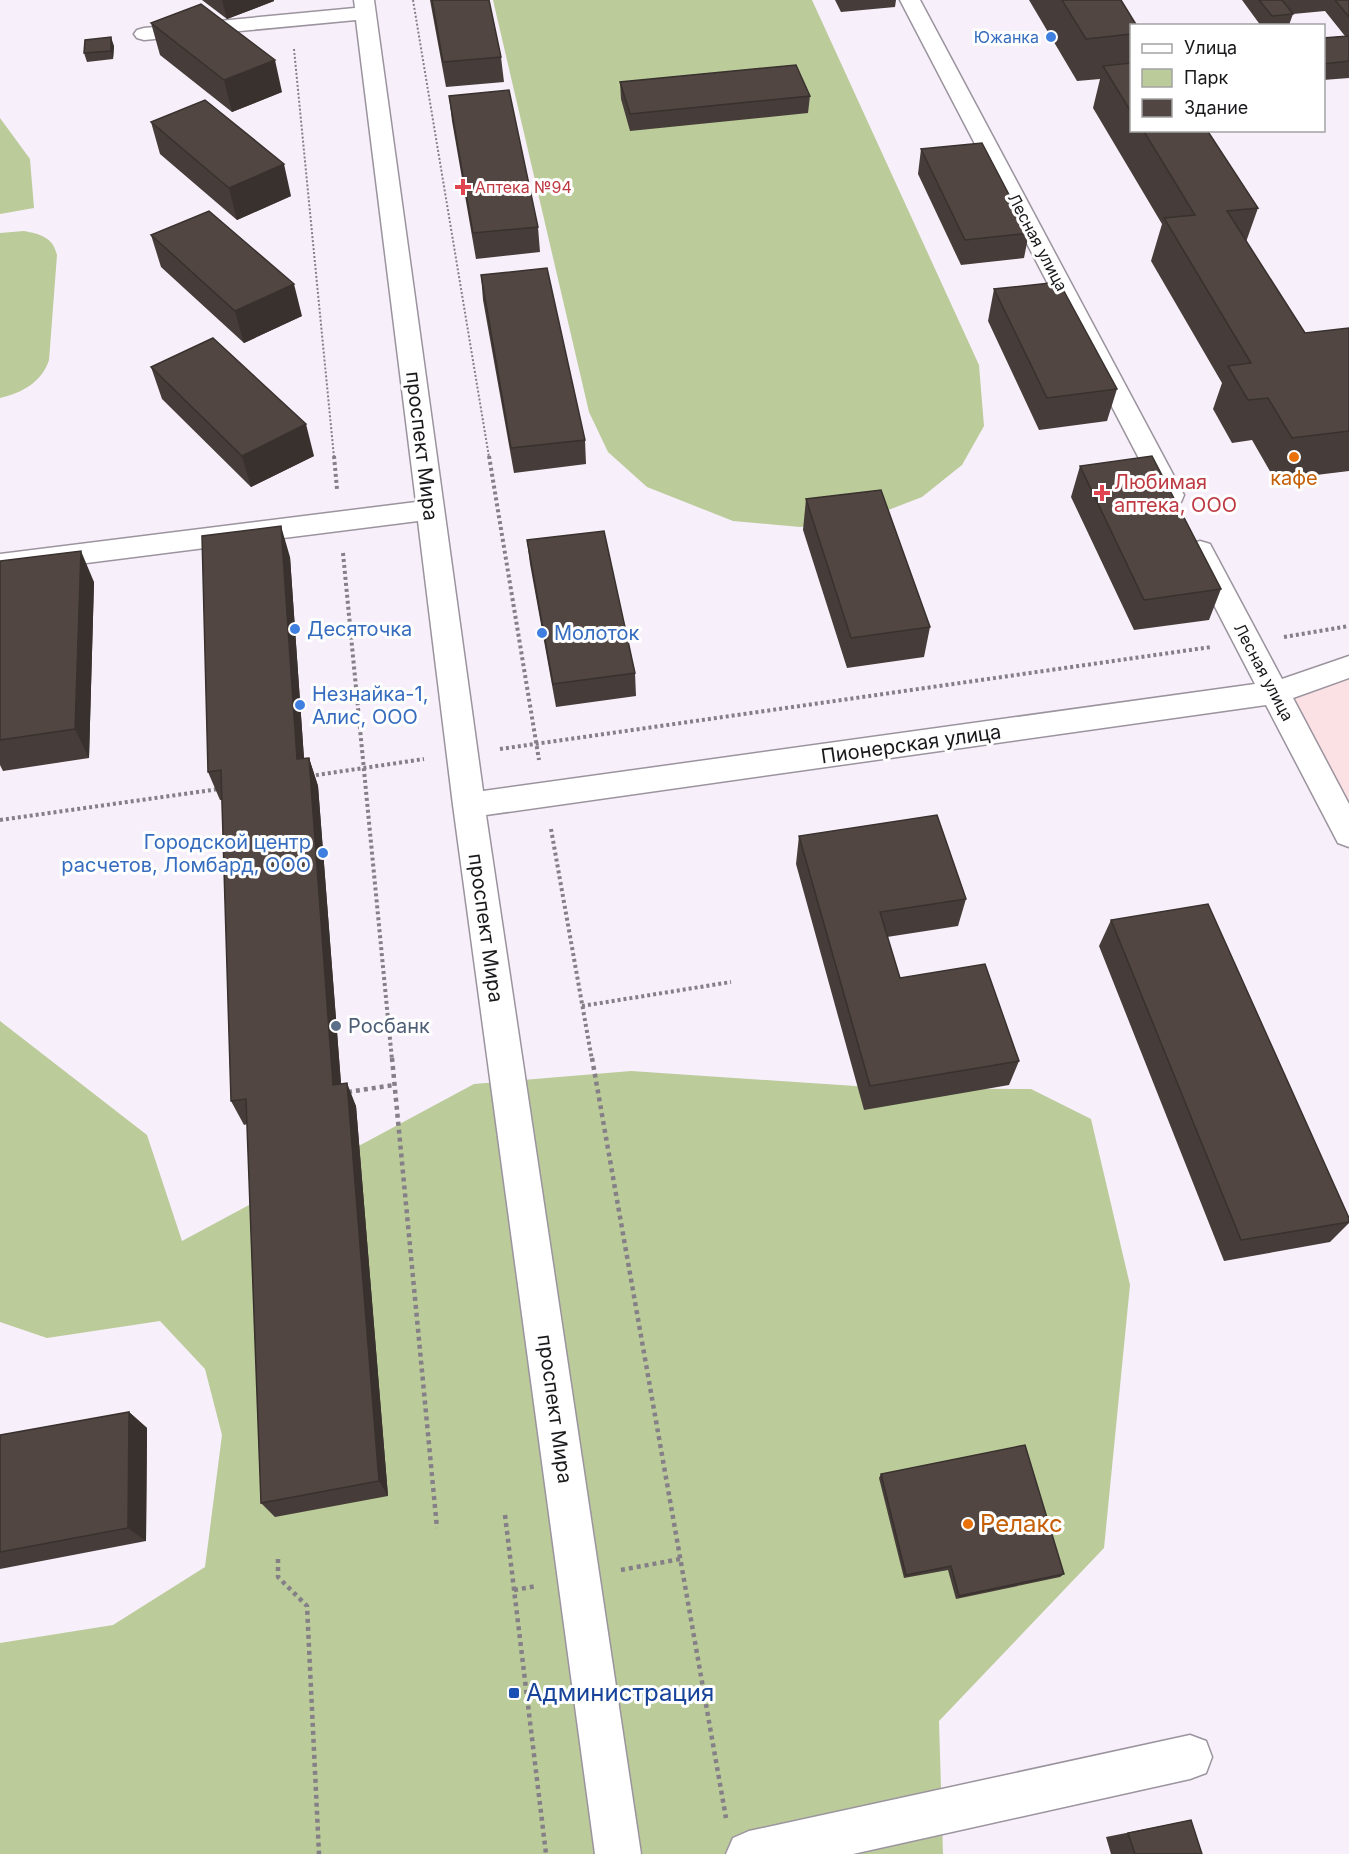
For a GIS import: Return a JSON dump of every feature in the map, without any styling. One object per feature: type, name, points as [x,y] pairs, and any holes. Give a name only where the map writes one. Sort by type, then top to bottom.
[{"type":"street","name":"Лесная улица","points":[[910,0],[1349,834]]},
{"type":"street","points":[[144,34],[365,7]]},
{"type":"street","name":"проспект Мира","points":[[365,7],[468,805],[618,1854]]},
{"type":"street","points":[[0,564],[430,510]]},
{"type":"street","name":"Пионерская улица","points":[[468,805],[1275,693],[1349,667]]},
{"type":"street","points":[[739,1842],[1190,1757]]},
{"type":"path","points":[[413,0],[582,1006],[739,1842]]},
{"type":"path","points":[[293,39],[337,498]]},
{"type":"path","points":[[342,545],[437,1528]]},
{"type":"path","points":[[306,777],[1349,626]]},
{"type":"path","points":[[0,820],[224,788]]},
{"type":"path","points":[[582,1006],[731,982]]},
{"type":"path","points":[[336,1094],[394,1085]]},
{"type":"path","points":[[505,1515],[546,1854]]},
{"type":"path","points":[[278,1559],[278,1577],[307,1606],[320,1854]]},
{"type":"shaded area","points":[[1349,667],[1349,834],[1275,693]]},
{"type":"green space","points":[[493,0],[812,0],[979,365],[984,426],[962,465],[922,497],[865,519],[800,527],[733,521],[647,487],[608,452],[589,412]]},
{"type":"green space","points":[[0,118],[30,159],[34,208],[0,214]]},
{"type":"green space","points":[[24,231],[49,240],[57,255],[49,360],[41,375],[30,385],[23,390],[0,398],[0,233]]},
{"type":"green space","points":[[0,1021],[147,1135],[182,1241],[474,1084],[631,1071],[885,1088],[1031,1089],[1091,1119],[1130,1285],[1104,1548],[939,1721],[943,1854],[0,1854],[0,1643],[113,1625],[205,1567],[222,1435],[205,1369],[160,1321],[47,1338],[0,1322]]},
{"type":"building","points":[[432,0],[489,0],[501,57],[443,62]]},
{"type":"building","points":[[1062,0],[1121,0],[1136,24],[1130,24],[1130,34],[1086,39]]},
{"type":"building","points":[[1259,0],[1282,0],[1293,14],[1272,16]]},
{"type":"building","points":[[1335,0],[1349,0],[1349,17]]},
{"type":"building","points":[[201,4],[275,60],[224,80],[151,23]]},
{"type":"building","points":[[1349,36],[1349,61],[1325,64],[1325,38]]},
{"type":"building","points":[[111,37],[111,51],[84,53],[85,40]]},
{"type":"building","points":[[1130,63],[1130,110],[1103,66]]},
{"type":"building","points":[[796,65],[810,96],[630,114],[620,82]]},
{"type":"building","points":[[509,90],[538,227],[473,233],[449,96]]},
{"type":"building","points":[[205,100],[284,164],[229,188],[151,122]]},
{"type":"building","points":[[1144,132],[1208,132],[1258,208],[1227,211],[1305,333],[1349,328],[1349,431],[1292,438],[1268,398],[1248,400],[1228,366],[1251,363],[1164,218],[1195,215]]},
{"type":"building","points":[[982,143],[1029,233],[965,240],[921,149]]},
{"type":"building","points":[[209,211],[294,284],[235,311],[151,235]]},
{"type":"building","points":[[547,268],[585,440],[511,448],[481,275]]},
{"type":"building","points":[[1059,282],[1117,389],[1047,398],[994,289]]},
{"type":"building","points":[[213,338],[306,424],[242,456],[151,367]]},
{"type":"building","points":[[1152,456],[1221,589],[1144,600],[1080,466]]},
{"type":"building","points":[[881,490],[930,627],[851,638],[806,499]]},
{"type":"building","points":[[281,526],[297,759],[309,758],[333,1085],[347,1083],[379,1481],[261,1503],[246,1099],[231,1101],[221,770],[208,772],[202,536]]},
{"type":"building","points":[[604,531],[635,673],[553,684],[527,540]]},
{"type":"building","points":[[81,551],[75,729],[0,740],[0,561]]},
{"type":"building","points":[[937,815],[966,899],[880,912],[900,978],[985,964],[1019,1061],[870,1086],[799,836]]},
{"type":"building","points":[[1208,904],[1349,1222],[1241,1240],[1111,920]]},
{"type":"building","points":[[129,1412],[128,1528],[0,1552],[0,1435]]},
{"type":"building","name":"Релакс","points":[[1025,1445],[1064,1574],[959,1596],[951,1566],[906,1575],[881,1474]]},
{"type":"building","points":[[1191,1820],[1202,1854],[1135,1854],[1128,1833]]},
{"type":"place","name":"Южанка","points":[[1051,37]]},
{"type":"place","name":"Аптека №94","points":[[463,187]]},
{"type":"place","name":"кафе","points":[[1294,457]]},
{"type":"place","name":"Любимая аптека, ООО","points":[[1102,493]]},
{"type":"place","name":"Десяточка","points":[[295,629]]},
{"type":"place","name":"Молоток","points":[[542,633]]},
{"type":"place","name":"Незнайка-1, Алис, ООО","points":[[300,705]]},
{"type":"place","name":"Городской центр расчетов, Ломбард, ООО","points":[[323,853]]},
{"type":"place","name":"Росбанк","points":[[336,1026]]},
{"type":"place","name":"Релакс","points":[[968,1524]]},
{"type":"place","name":"Администрация","points":[[514,1693]]}]
